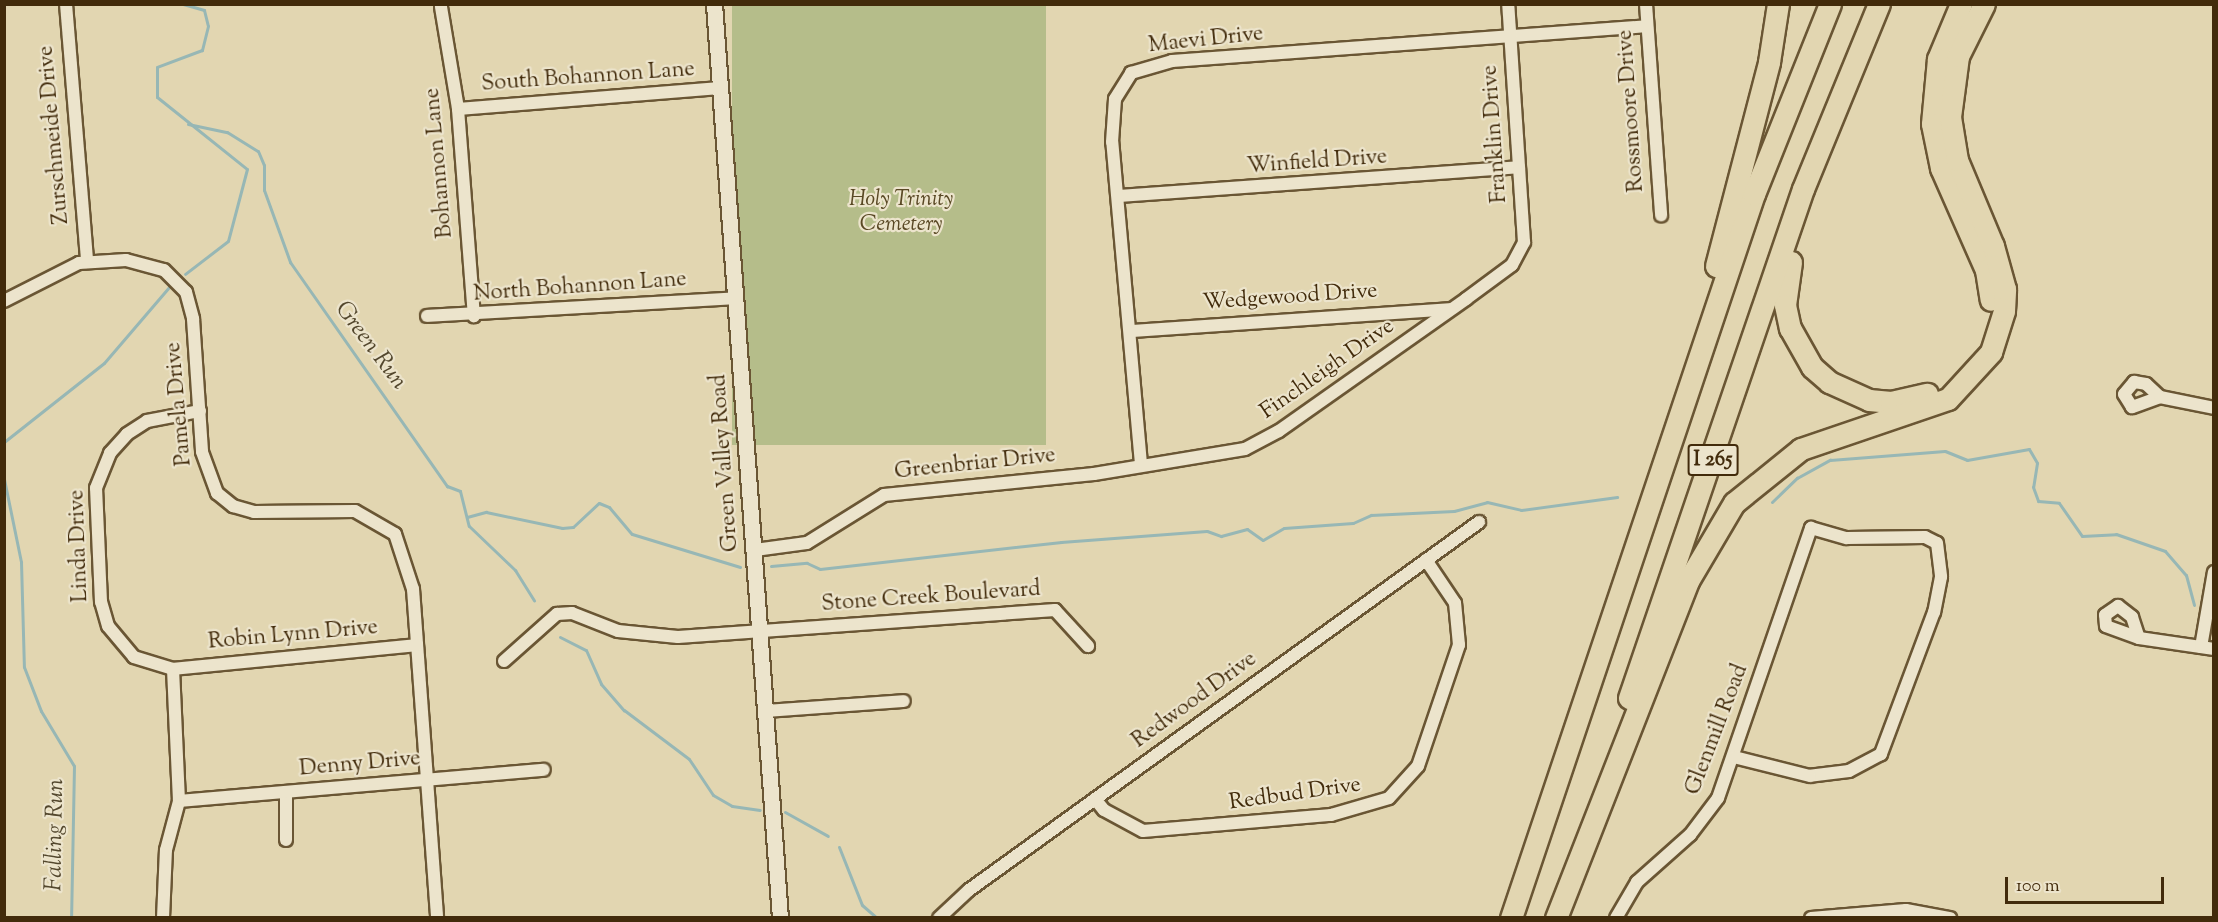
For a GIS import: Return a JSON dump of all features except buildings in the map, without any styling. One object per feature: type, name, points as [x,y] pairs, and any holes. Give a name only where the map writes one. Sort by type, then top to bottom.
[{"type":"highway","points":[[1659,478],[1769,62],[1778,4]]},
{"type":"highway","name":"I 265","points":[[1511,918],[1781,120],[1830,4]]},
{"type":"highway","name":"I 265","points":[[1555,918],[1829,124],[1879,4]]},
{"type":"highway","points":[[1829,124],[1786,282],[1790,328],[1812,367],[1829,382],[1869,400],[1913,400],[1934,392],[1967,366],[1979,349],[1991,310],[1986,270],[1941,168],[1932,124],[1938,59],[1961,4]]},
{"type":"highway","points":[[1555,918],[1688,581],[1734,503],[1801,448],[1948,399],[1991,352],[2004,310],[2005,289],[1993,246],[1957,160],[1950,117],[1958,56],[1984,4]]},
{"type":"street","name":"Zurschmeide Drive","points":[[66,4],[87,262]]},
{"type":"street","name":"Green Valley Road","points":[[714,4],[780,918]]},
{"type":"street","name":"Franklin Drive","points":[[1508,4],[1524,242],[1517,258]]},
{"type":"street","name":"Rossmoore Drive","points":[[1646,4],[1661,215]]},
{"type":"street","name":"Bohannon Lane","points":[[441,7],[458,109],[474,316]]},
{"type":"street","name":"Maevi Drive","points":[[1141,464],[1118,196],[1113,109],[1124,81],[1140,69],[1172,61],[1647,26]]},
{"type":"street","name":"South Bohannon Lane","points":[[458,109],[720,88]]},
{"type":"street","name":"Winfield Drive","points":[[1118,196],[1519,167]]},
{"type":"street","name":"Finchleigh Drive","points":[[1141,464],[1221,455],[1256,445],[1452,308],[1517,258]]},
{"type":"street","name":"Pamela Drive","points":[[4,300],[87,262],[136,261],[176,278],[193,319],[207,474],[233,506],[266,513],[342,508],[376,519],[395,534],[413,589],[431,780],[437,918]]},
{"type":"street","name":"North Bohannon Lane","points":[[427,316],[474,316],[735,298]]},
{"type":"street","name":"Wedgewood Drive","points":[[1131,331],[1452,308]]},
{"type":"street","points":[[2160,397],[2214,408]]},
{"type":"street","name":"Linda Drive","points":[[173,669],[134,657],[108,626],[101,602],[96,488],[110,453],[127,434],[147,421],[200,411]]},
{"type":"street","name":"Greenbriar Drive","points":[[755,550],[807,543],[884,495],[1094,474],[1141,464]]},
{"type":"street","name":"Redwood Drive","points":[[939,918],[1095,799],[1479,522]]},
{"type":"street","name":"Glenmill Road","points":[[1616,918],[1637,882],[1711,811],[1734,757],[1811,528],[1847,538],[1925,537],[1937,543],[1941,577],[1922,650],[1887,745],[1861,767],[1797,775],[1734,757]]},
{"type":"street","name":"Redbud Drive","points":[[1095,799],[1104,810],[1143,831],[1331,815],[1389,798],[1418,766],[1459,645],[1455,603],[1426,560]]},
{"type":"street","points":[[2200,647],[2214,572]]},
{"type":"street","name":"Stone Creek Boulevard","points":[[760,631],[1055,610],[1088,646]]},
{"type":"street","points":[[504,661],[557,614],[587,615],[645,637],[760,631]]},
{"type":"street","points":[[2139,638],[2214,649]]},
{"type":"street","name":"Robin Lynn Drive","points":[[173,669],[417,645]]},
{"type":"street","points":[[163,918],[166,850],[179,801],[173,669]]},
{"type":"street","points":[[765,711],[904,700]]},
{"type":"street","name":"Denny Drive","points":[[179,801],[544,770]]},
{"type":"street","points":[[286,792],[286,840]]},
{"type":"street","points":[[1810,918],[1917,910],[1950,918]]},
{"type":"green space","name":"Holy Trinity Cemetery","points":[[732,5],[1046,5],[1046,445],[732,445]]},
{"type":"waterway","name":"Falling Run","points":[[183,4],[204,10],[208,26],[202,50],[157,67],[157,97],[247,169],[228,241],[185,274]]},
{"type":"waterway","name":"Green Run","points":[[188,124],[227,132],[258,151],[264,165],[264,190],[290,262],[447,486],[460,491],[469,526],[515,570],[534,600]]},
{"type":"waterway","name":"Falling Run","points":[[4,442],[104,363],[170,286]]},
{"type":"waterway","points":[[1772,502],[1797,478],[1830,460],[1945,451],[1967,460],[2029,449],[2037,463],[2033,487],[2038,501],[2059,503],[2082,536],[2116,534],[2165,551],[2186,575],[2194,605]]},
{"type":"waterway","name":"Falling Run","points":[[4,479],[21,562],[24,667],[41,711],[74,766],[71,918]]},
{"type":"waterway","points":[[771,566],[807,563],[820,569],[1061,542],[1207,531],[1221,536],[1247,529],[1263,540],[1284,528],[1353,523],[1371,515],[1454,511],[1487,502],[1521,510],[1617,497]]},
{"type":"waterway","points":[[467,517],[486,512],[562,528],[573,527],[599,503],[609,507],[632,534],[740,567]]},
{"type":"waterway","name":"Green Run","points":[[560,637],[586,650],[601,684],[624,710],[689,759],[713,795],[732,806],[760,810]]},
{"type":"waterway","name":"Green Run","points":[[785,812],[828,836]]},
{"type":"waterway","name":"Green Run","points":[[839,847],[862,905],[877,918]]}]
